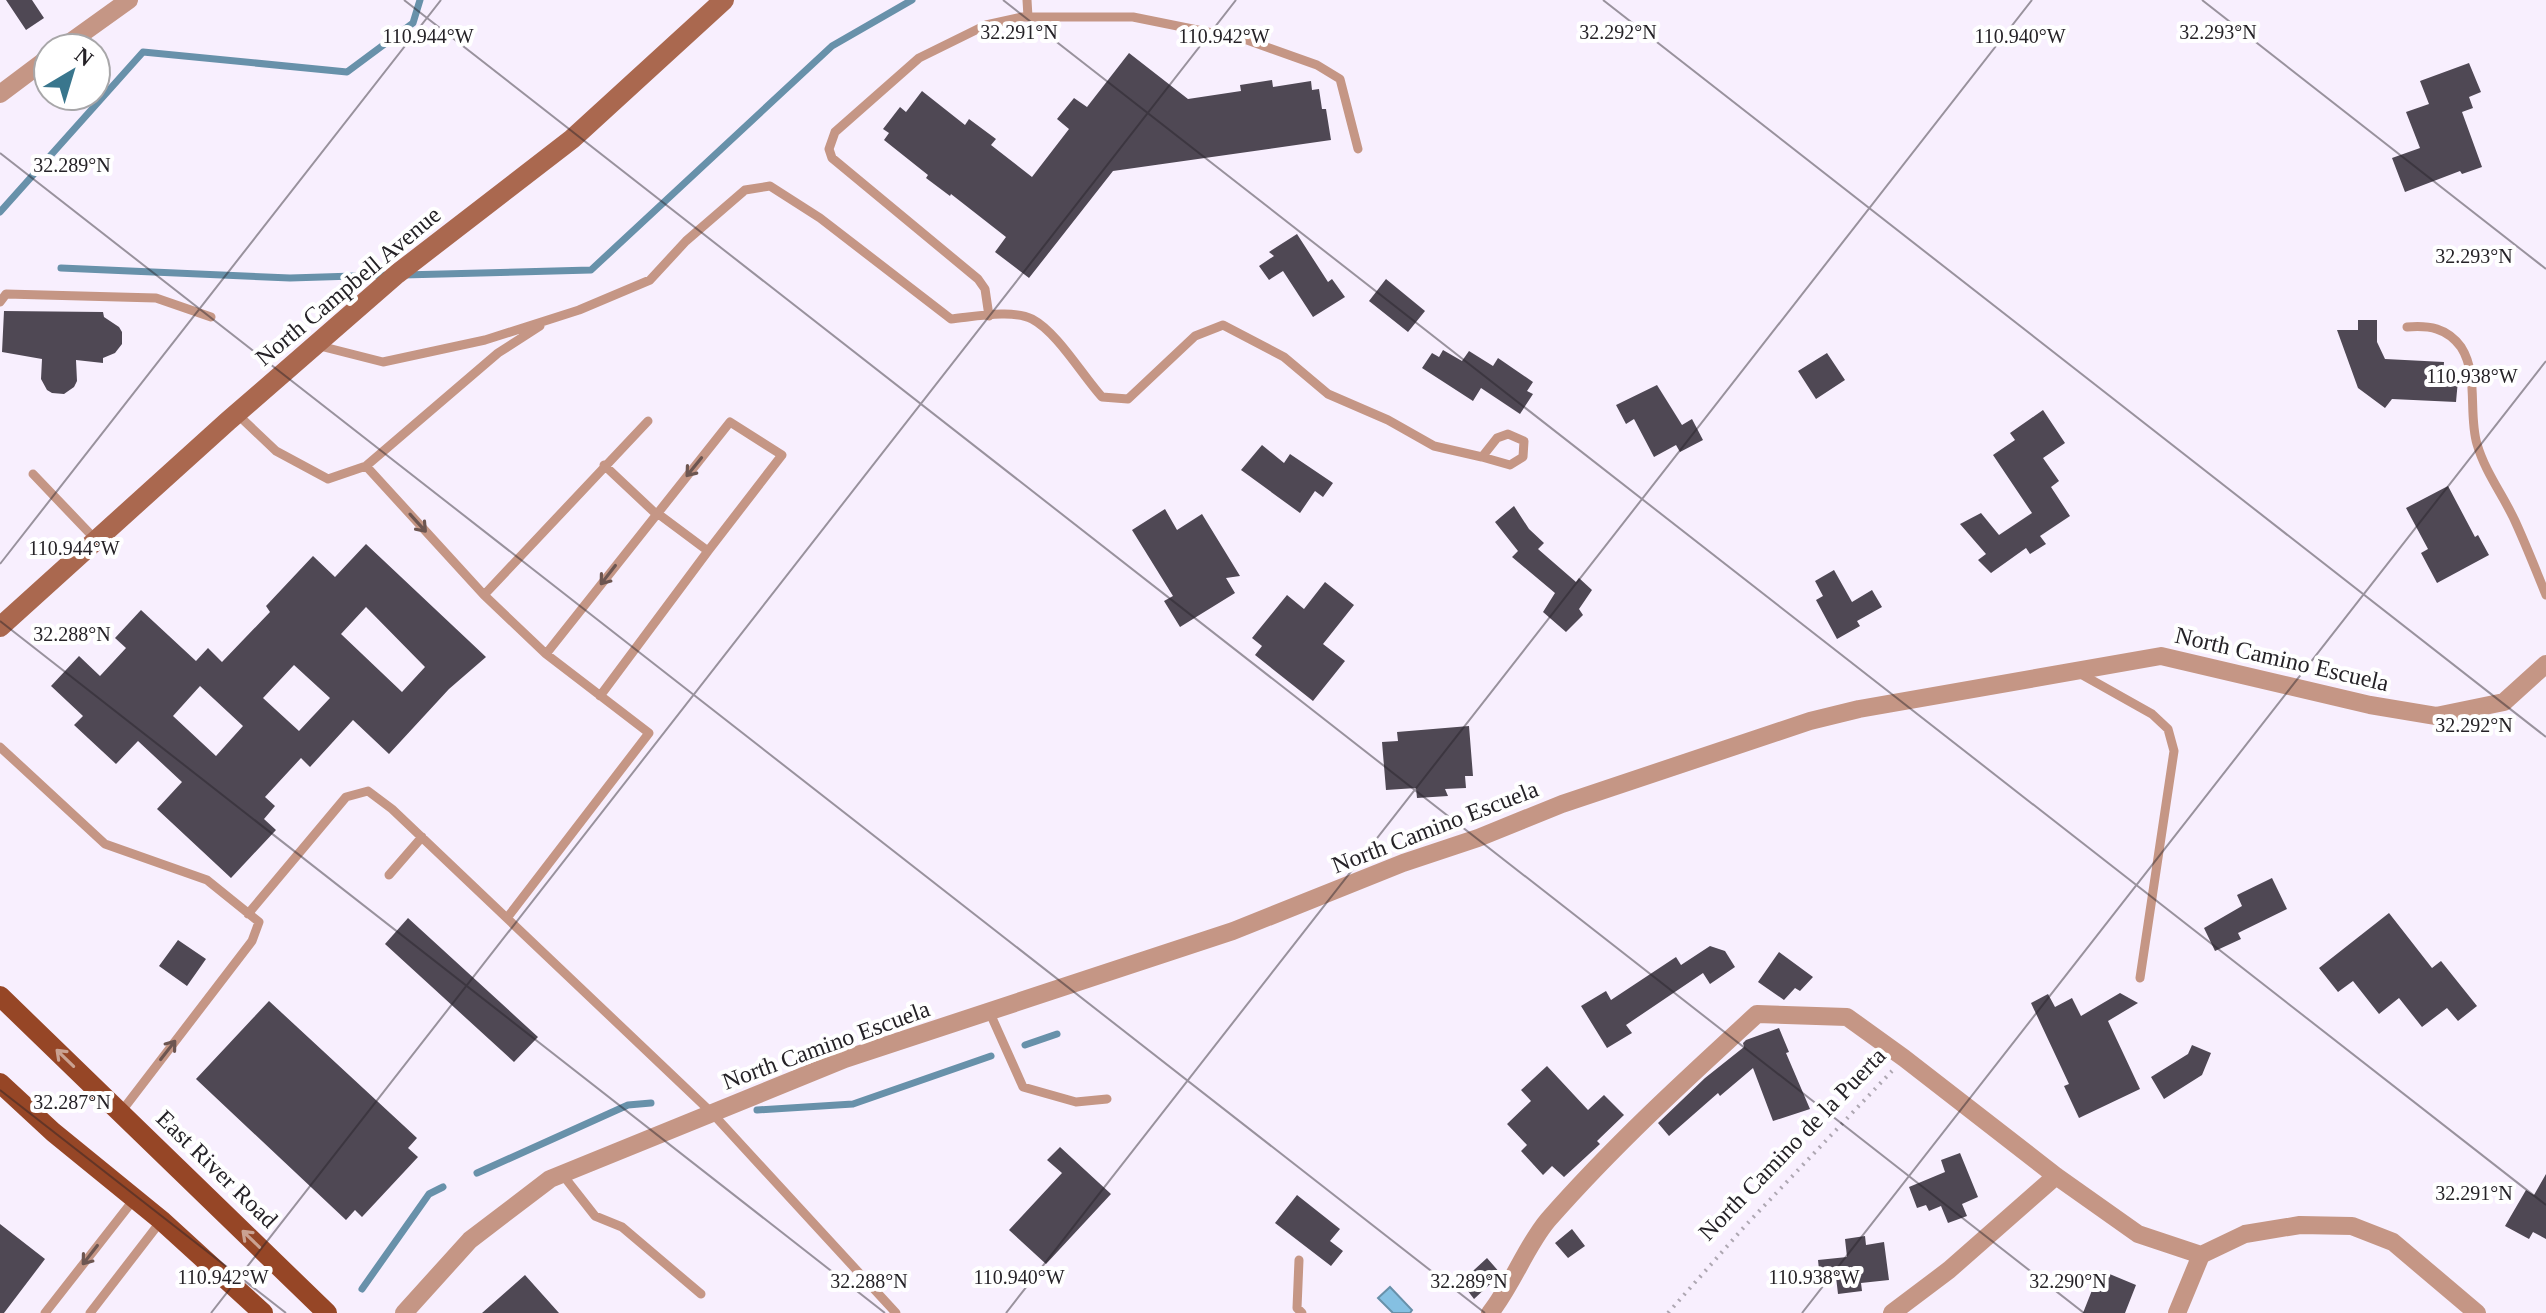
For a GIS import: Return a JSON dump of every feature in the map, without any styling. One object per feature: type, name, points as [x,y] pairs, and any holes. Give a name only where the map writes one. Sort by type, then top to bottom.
[{"type":"main road","name":"North Campbell Avenue","points":[[4,626],[96,540],[397,274],[572,139],[724,0]]},
{"type":"main road","name":"East River Road","points":[[0,996],[327,1313]]},
{"type":"main road","points":[[0,1083],[53,1132],[161,1220],[263,1313]]},
{"type":"street","points":[[84,32],[129,0]]},
{"type":"street","points":[[0,94],[32,70]]},
{"type":"street","name":"North Camino Escuela","points":[[404,1313],[470,1240],[550,1179],[845,1059],[1233,931],[1562,804],[1810,721],[1859,709],[2161,656],[2370,705],[2436,716],[2504,702],[2546,664]]},
{"type":"street","points":[[1490,1313],[1505,1295],[1545,1223],[1642,1120],[1757,1014],[1847,1017],[1904,1058]]},
{"type":"street","name":"North Camino de la Puerta","points":[[1904,1058],[2056,1176],[2138,1234],[2201,1255]]},
{"type":"street","points":[[1892,1313],[1949,1270],[2056,1176]]},
{"type":"street","points":[[2177,1313],[2201,1255],[2245,1234],[2300,1225],[2352,1226],[2393,1242],[2477,1313]]},
{"type":"lane","points":[[1027,0],[1028,17]]},
{"type":"lane","points":[[989,316],[985,289],[978,279],[832,158],[829,149],[835,132],[919,58],[986,25],[1028,17],[1133,17],[1247,40],[1317,65],[1340,79],[1358,149]]},
{"type":"lane","points":[[316,345],[383,362],[485,340],[549,320],[650,280],[686,241],[745,190],[770,186],[820,218],[951,319],[1003,314],[1031,318],[1062,346],[1083,377],[1102,397],[1128,399],[1195,336],[1223,325],[1284,357],[1328,394],[1388,420],[1434,446],[1510,465],[1523,457],[1524,441],[1508,434],[1497,438],[1482,457]]},
{"type":"lane","points":[[0,302],[6,294],[156,298],[211,317]]},
{"type":"lane","points":[[237,414],[276,451],[328,479],[366,466],[498,353],[549,320]]},
{"type":"lane","points":[[2407,327],[2428,325],[2445,332],[2461,348],[2470,375],[2475,441],[2486,470],[2514,518],[2546,595]]},
{"type":"lane","points":[[484,595],[648,421]]},
{"type":"lane","points":[[546,654],[730,422],[782,455],[600,696]]},
{"type":"lane","points":[[604,465],[657,513],[708,551]]},
{"type":"lane","points":[[366,466],[484,595],[546,654],[649,733],[507,918]]},
{"type":"lane","points":[[33,474],[96,540]]},
{"type":"lane","points":[[2076,671],[2152,714],[2168,729],[2174,751],[2140,978]]},
{"type":"lane","points":[[0,747],[105,844],[207,880],[259,922],[252,941],[121,1112]]},
{"type":"lane","points":[[248,914],[346,797],[368,791],[422,837],[712,1113],[896,1313]]},
{"type":"lane","points":[[389,875],[422,837]]},
{"type":"lane","points":[[989,1011],[1023,1087],[1076,1102],[1107,1099]]},
{"type":"lane","points":[[562,1174],[595,1216],[622,1227],[701,1294]]},
{"type":"lane","points":[[45,1313],[135,1198]]},
{"type":"lane","points":[[90,1313],[161,1220]]},
{"type":"lane","points":[[1299,1260],[1297,1308],[1302,1313]]},
{"type":"path","name":"North Camino de la Puerta","points":[[1668,1313],[1745,1226],[1904,1058]]},
{"type":"water","points":[[1390,1287],[1412,1310],[1410,1313],[1393,1313],[1378,1298]]},
{"type":"building","points":[[6,0],[32,0],[44,18],[26,30]]},
{"type":"building","points":[[1129,53],[1188,99],[1241,91],[1240,85],[1272,80],[1273,87],[1311,81],[1312,90],[1319,89],[1322,109],[1326,109],[1331,140],[1113,171],[1029,278],[995,252],[1006,237],[926,178],[928,175],[884,140],[889,133],[883,129],[900,107],[906,112],[922,91],[965,125],[969,119],[996,139],[991,145],[1032,177],[1069,129],[1057,119],[1074,98],[1087,107]]},
{"type":"building","points":[[2469,63],[2481,92],[2469,97],[2473,108],[2462,112],[2482,167],[2462,174],[2460,171],[2405,192],[2392,158],[2420,148],[2406,112],[2429,104],[2420,81]]},
{"type":"building","points":[[1297,234],[1328,282],[1332,279],[1345,297],[1313,317],[1283,271],[1269,280],[1259,266],[1274,256],[1269,252]]},
{"type":"building","points":[[1386,279],[1425,311],[1408,332],[1369,301]]},
{"type":"building","points":[[4,311],[103,312],[104,317],[122,332],[122,344],[115,353],[103,358],[103,363],[76,360],[77,381],[74,387],[64,394],[52,393],[41,379],[42,359],[2,352]]},
{"type":"building","points":[[2358,320],[2377,320],[2377,342],[2385,359],[2444,362],[2443,379],[2458,380],[2456,402],[2392,399],[2385,408],[2358,388],[2337,330],[2358,330]]},
{"type":"building","points":[[1443,350],[1462,361],[1469,351],[1493,366],[1498,358],[1533,382],[1527,391],[1533,394],[1520,414],[1481,388],[1473,401],[1422,368],[1432,353],[1439,357]]},
{"type":"building","points":[[1827,353],[1845,380],[1816,399],[1798,371]]},
{"type":"building","points":[[1657,385],[1682,425],[1692,419],[1703,440],[1680,452],[1676,445],[1654,457],[1634,419],[1626,424],[1616,405]]},
{"type":"building","points":[[2043,410],[2065,443],[2043,458],[2059,481],[2051,487],[2070,516],[2040,536],[2046,544],[2030,554],[2026,548],[1991,573],[1978,560],[1986,554],[1960,524],[1981,513],[1999,535],[2032,513],[1993,455],[2015,440],[2010,433]]},
{"type":"building","points":[[1262,445],[1284,463],[1290,454],[1333,483],[1323,497],[1315,491],[1300,513],[1241,470]]},
{"type":"building","points":[[2448,486],[2475,537],[2478,535],[2489,555],[2437,583],[2421,553],[2428,549],[2406,508]]},
{"type":"building","points":[[1514,506],[1529,529],[1544,543],[1538,549],[1576,582],[1579,578],[1592,590],[1579,609],[1583,615],[1566,632],[1543,612],[1555,593],[1512,557],[1518,551],[1495,522]]},
{"type":"building","points":[[1165,509],[1177,530],[1202,514],[1240,576],[1226,578],[1235,593],[1180,627],[1164,601],[1173,596],[1132,530]]},
{"type":"building","points":[[366,544],[486,657],[449,689],[389,754],[353,720],[310,767],[301,758],[265,797],[275,806],[264,819],[276,830],[231,878],[157,809],[182,782],[138,741],[116,764],[74,725],[83,716],[51,686],[79,656],[100,676],[126,648],[115,638],[141,610],[196,661],[208,648],[222,662],[270,612],[266,606],[313,556],[335,577]],"holes":[[[366,607],[425,667],[402,692],[341,634]],[[294,665],[330,698],[299,731],[263,698]],[[200,686],[243,726],[216,756],[173,716]]]},
{"type":"building","points":[[1834,570],[1852,602],[1872,590],[1882,607],[1857,621],[1860,626],[1837,639],[1816,600],[1823,596],[1815,581]]},
{"type":"building","points":[[1325,582],[1354,605],[1323,644],[1345,661],[1313,701],[1255,655],[1262,646],[1252,638],[1287,595],[1304,609]]},
{"type":"building","points":[[1469,726],[1473,776],[1465,776],[1466,788],[1445,789],[1448,796],[1417,798],[1416,788],[1386,790],[1382,742],[1398,741],[1397,732]]},
{"type":"building","points":[[2272,878],[2287,909],[2238,933],[2241,939],[2215,951],[2204,928],[2242,906],[2237,895]]},
{"type":"building","points":[[2389,913],[2432,968],[2441,961],[2477,1006],[2458,1021],[2447,1008],[2422,1027],[2399,998],[2379,1014],[2353,981],[2338,992],[2319,968]]},
{"type":"building","points":[[408,918],[538,1037],[514,1062],[385,944]]},
{"type":"building","points":[[178,940],[206,959],[187,986],[159,966]]},
{"type":"building","points":[[1710,946],[1725,951],[1735,967],[1710,984],[1703,973],[1626,1025],[1632,1033],[1607,1048],[1581,1006],[1606,991],[1611,1000],[1676,957],[1681,965]]},
{"type":"building","points":[[1779,952],[1813,977],[1800,991],[1795,988],[1784,1000],[1758,982]]},
{"type":"building","points":[[2120,993],[2138,1003],[2108,1021],[2140,1089],[2079,1118],[2064,1086],[2069,1084],[2031,1003],[2048,994],[2055,1007],[2072,998],[2081,1016]]},
{"type":"building","points":[[269,1001],[417,1138],[408,1148],[418,1157],[362,1217],[355,1210],[346,1220],[196,1079]]},
{"type":"building","points":[[1779,1028],[1810,1109],[1773,1121],[1753,1068],[1720,1096],[1718,1093],[1669,1136],[1658,1123],[1705,1078],[1744,1047],[1746,1040]]},
{"type":"building","points":[[2192,1045],[2211,1053],[2202,1075],[2164,1099],[2151,1077],[2188,1054]]},
{"type":"building","points":[[1547,1066],[1588,1110],[1604,1095],[1624,1115],[1597,1141],[1600,1144],[1564,1177],[1552,1166],[1543,1175],[1521,1151],[1527,1145],[1507,1124],[1531,1101],[1521,1090]]},
{"type":"building","points":[[1060,1147],[1111,1194],[1046,1264],[1009,1230],[1062,1173],[1047,1160]]},
{"type":"building","points":[[1960,1153],[1978,1197],[1962,1204],[1967,1216],[1948,1223],[1941,1206],[1929,1211],[1926,1205],[1917,1208],[1909,1187],[1945,1172],[1941,1160]]},
{"type":"building","points":[[2546,1174],[2546,1239],[2533,1232],[2529,1239],[2505,1226],[2526,1190],[2534,1195]]},
{"type":"building","points":[[1297,1195],[1340,1229],[1330,1241],[1343,1251],[1331,1266],[1275,1223]]},
{"type":"building","points":[[0,1224],[45,1259],[4,1313],[0,1313]]},
{"type":"building","points":[[1572,1229],[1585,1246],[1568,1258],[1555,1243]]},
{"type":"building","points":[[1865,1236],[1866,1245],[1884,1242],[1889,1280],[1861,1283],[1862,1291],[1838,1294],[1836,1277],[1820,1279],[1818,1260],[1847,1257],[1845,1239]]},
{"type":"building","points":[[1487,1258],[1501,1274],[1474,1299],[1461,1282]]},
{"type":"building","points":[[2100,1270],[2136,1285],[2125,1313],[2083,1313]]},
{"type":"building","points":[[525,1275],[559,1313],[482,1313]]},
{"type":"waterway","points":[[0,212],[143,52],[347,72],[413,23],[420,0]]},
{"type":"waterway","points":[[403,275],[591,270],[832,46],[912,0]]},
{"type":"waterway","points":[[61,268],[290,278],[387,275]]},
{"type":"waterway","points":[[1025,1045],[1057,1034]]},
{"type":"waterway","points":[[757,1110],[853,1104],[991,1056]]},
{"type":"waterway","points":[[477,1173],[628,1105],[651,1103]]},
{"type":"waterway","points":[[362,1289],[429,1194],[443,1187]]}]
